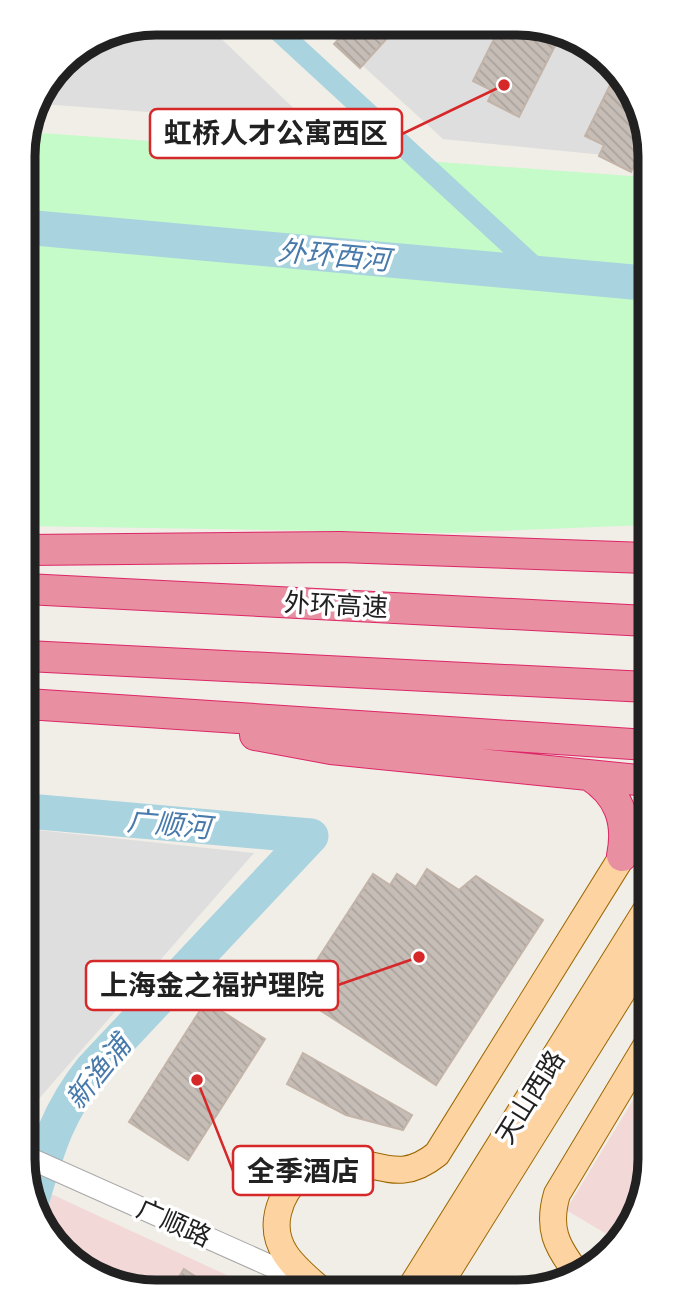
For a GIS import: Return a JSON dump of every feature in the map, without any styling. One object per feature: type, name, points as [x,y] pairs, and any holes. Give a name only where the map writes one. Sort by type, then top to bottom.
[{"type":"highway","points":[[523,553],[638,544]]},
{"type":"highway","points":[[35,550],[340,547],[638,558]]},
{"type":"highway","name":"外环高速","points":[[35,589],[638,621]]},
{"type":"highway","points":[[35,656],[638,687]]},
{"type":"highway","points":[[35,705],[638,744]]},
{"type":"highway","points":[[170,714],[331,749],[638,780]]},
{"type":"highway","points":[[589,775],[610,791],[620,809],[625,832],[622,856]]},
{"type":"main road","points":[[312,1280],[289,1261],[277,1236],[278,1212],[289,1189],[306,1171],[326,1162],[348,1161],[398,1171],[422,1165],[437,1154],[638,831]]},
{"type":"main road","name":"天山西路","points":[[431,1280],[638,924]]},
{"type":"main road","name":"天山西路","points":[[465,1224],[638,965]]},
{"type":"main road","points":[[573,1267],[561,1252],[552,1234],[557,1194],[638,1059]]},
{"type":"street","name":"广顺路","points":[[35,1161],[303,1280]]},
{"type":"shaded area","points":[[156,35],[217,35],[310,124],[47,104],[70,70],[109,44],[132,37]]},
{"type":"shaded area","points":[[329,35],[517,35],[556,41],[571,47],[597,65],[618,89],[632,117],[638,158],[443,139]]},
{"type":"shaded area","points":[[35,830],[254,853],[35,1103]]},
{"type":"shaded area","points":[[638,1092],[636,1183],[622,1220],[610,1236],[566,1210]]},
{"type":"shaded area","points":[[49,1193],[238,1280],[156,1280],[117,1274],[102,1268],[76,1250],[55,1226],[45,1207]]},
{"type":"green space","points":[[37,133],[638,177],[638,525],[445,533],[35,526]]},
{"type":"building","points":[[337,35],[390,35],[360,68],[334,44],[340,38]]},
{"type":"building","points":[[496,35],[541,37],[557,41],[519,117],[488,101],[493,91],[473,81]]},
{"type":"building","points":[[612,81],[626,102],[637,140],[638,158],[631,172],[599,156],[604,145],[585,136]]},
{"type":"building","points":[[427,869],[459,890],[476,876],[543,920],[436,1085],[295,994],[373,874],[390,885],[397,874],[416,887]]},
{"type":"building","points":[[206,1001],[265,1039],[188,1160],[129,1122]]},
{"type":"building","points":[[303,1053],[412,1115],[403,1130],[346,1115],[287,1084]]},
{"type":"building","points":[[184,1269],[201,1280],[177,1280]]},
{"type":"waterway","points":[[283,35],[541,273]]},
{"type":"waterway","name":"外环西河","points":[[35,228],[638,282]]},
{"type":"waterway","name":"广顺河","points":[[35,812],[311,836]]},
{"type":"waterway","name":"新渔浦","points":[[37,1184],[62,1117],[92,1069],[311,836]]},
{"type":"place","name":"虹桥人才公寓西区","points":[[504,85]]},
{"type":"place","name":"上海金之福护理院","points":[[419,957]]},
{"type":"place","name":"全季酒店","points":[[197,1080]]}]
